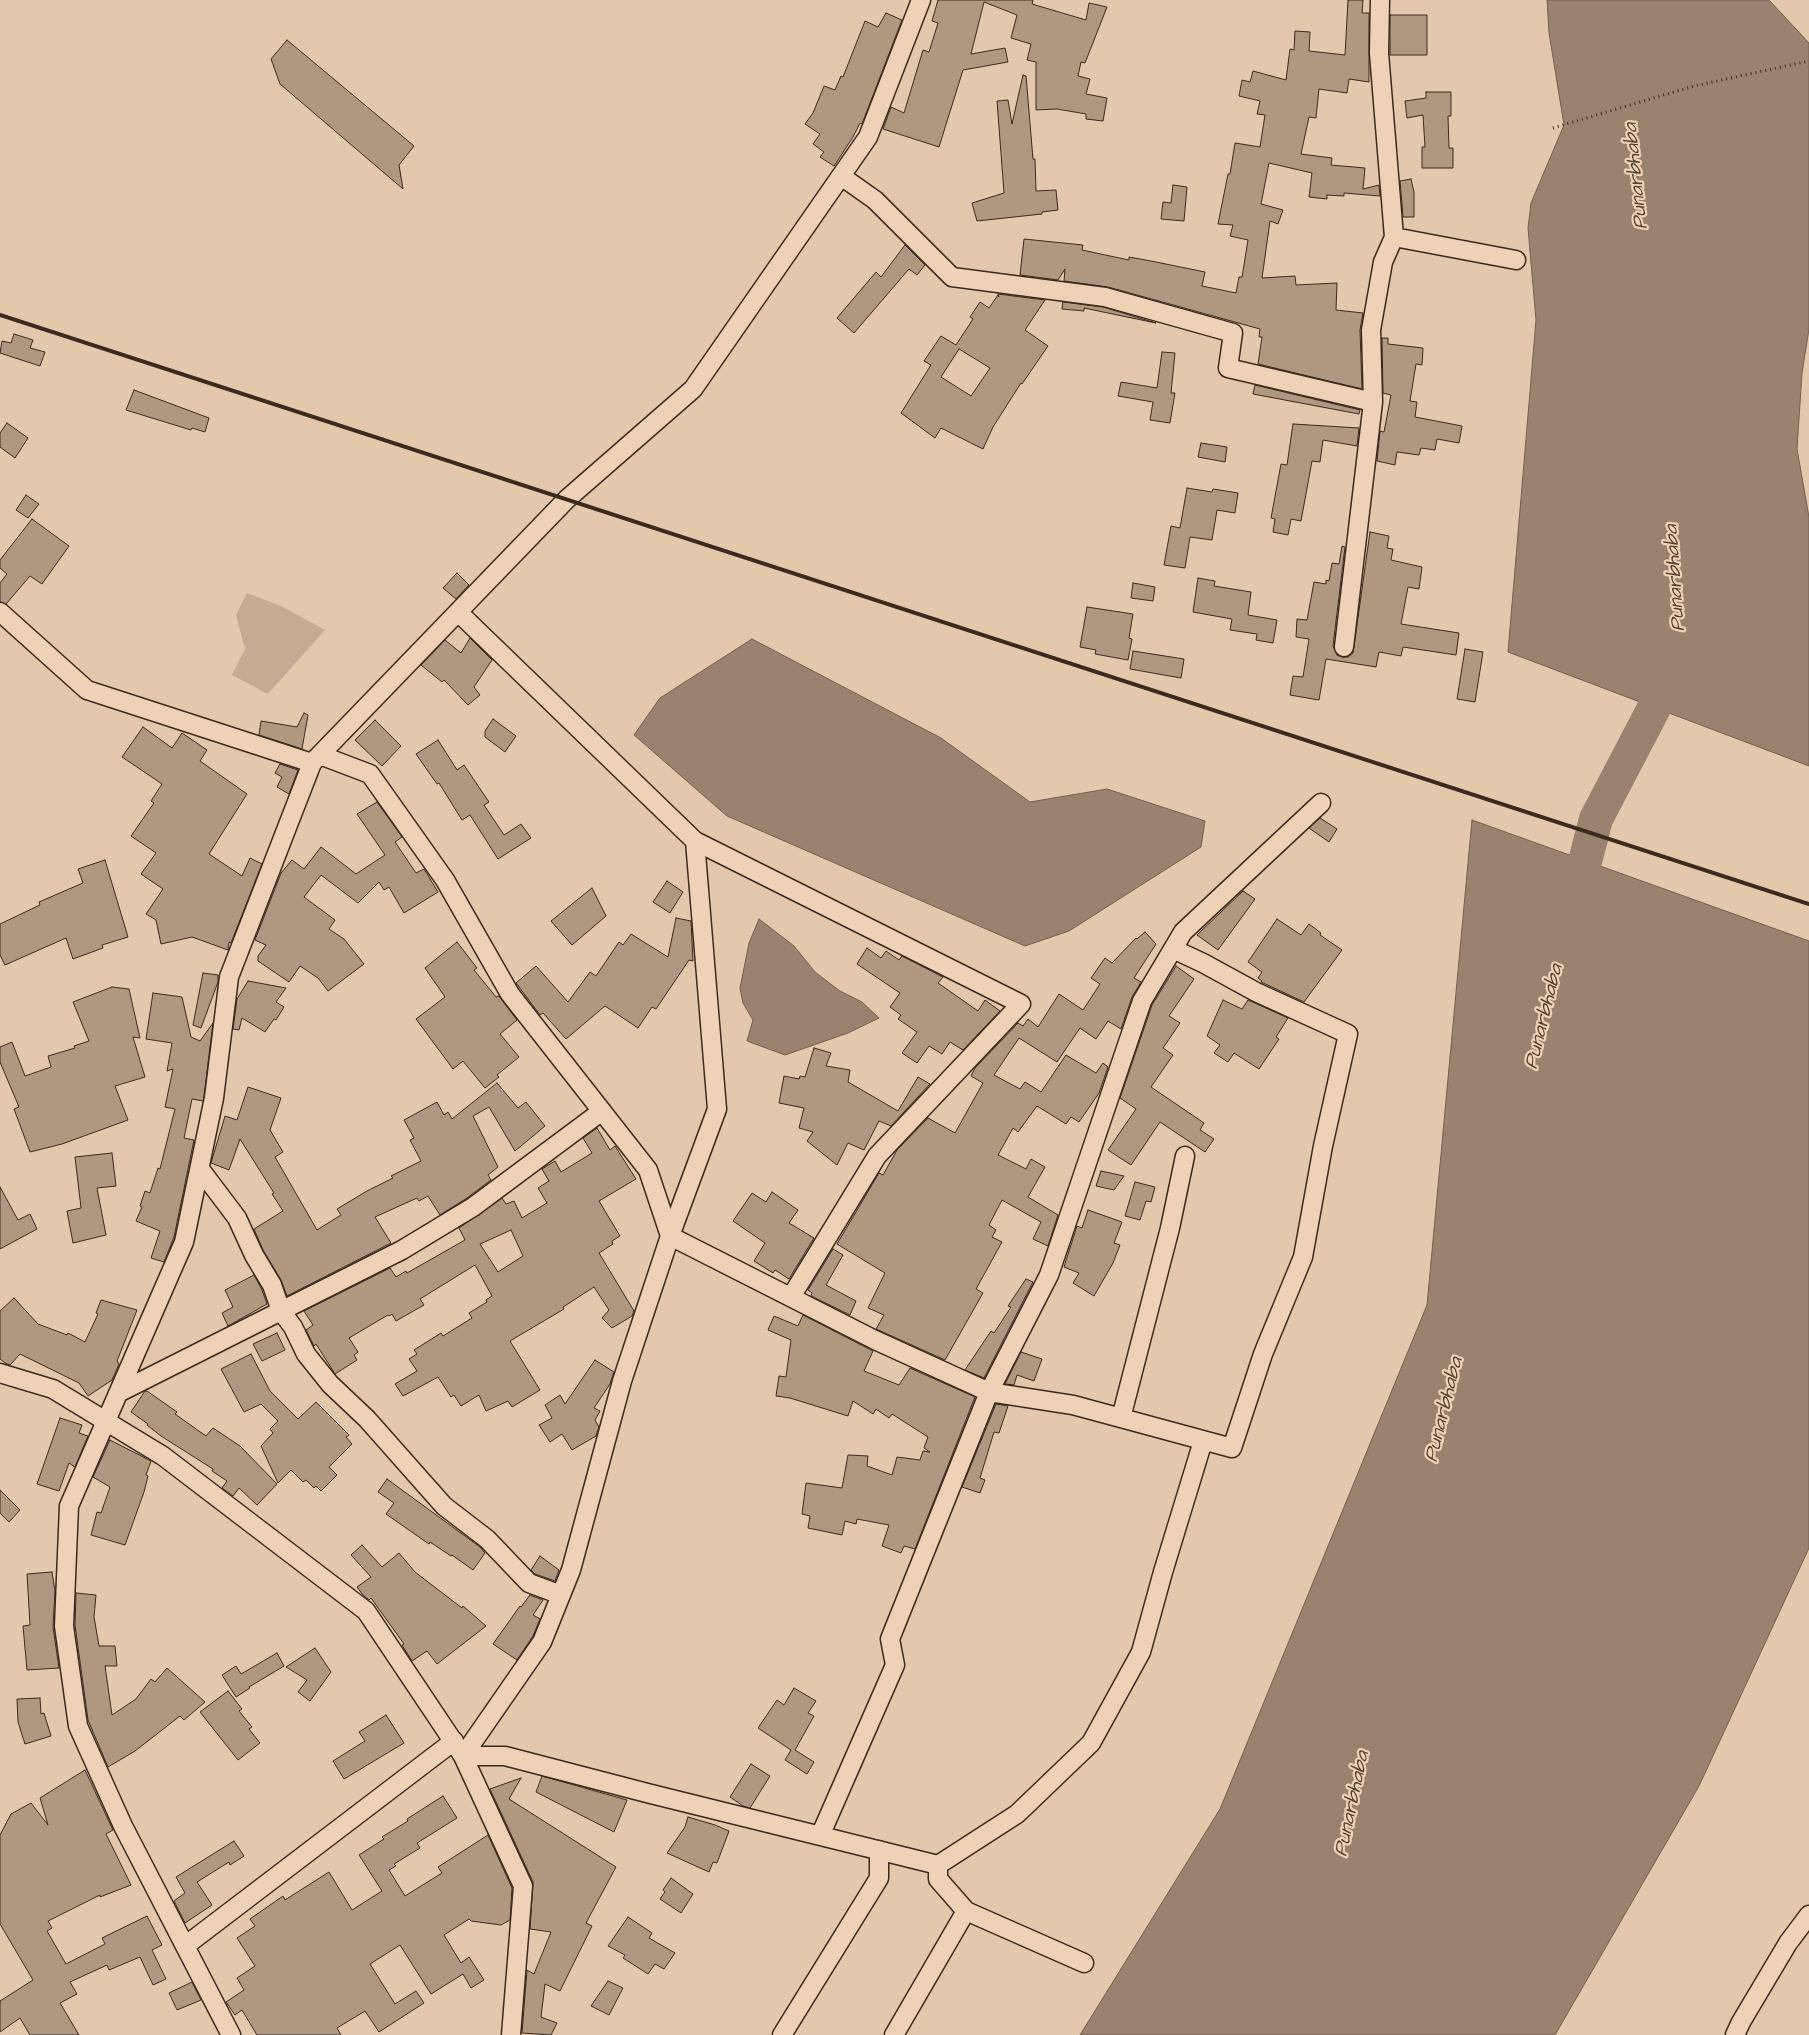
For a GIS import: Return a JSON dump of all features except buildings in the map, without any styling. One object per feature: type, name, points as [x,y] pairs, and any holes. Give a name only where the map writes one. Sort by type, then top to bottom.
[{"type":"street","points":[[231,2035],[123,1826],[78,1726],[64,1626],[69,1506],[184,1242],[214,1098],[229,977],[316,759],[567,499],[693,389],[868,137],[921,0]]},
{"type":"street","points":[[1344,646],[1372,402],[1371,330],[1383,262],[1394,236],[1379,52],[1380,0]]},
{"type":"street","points":[[841,176],[875,200],[952,277],[1105,297],[1233,333],[1228,368],[1372,402]]},
{"type":"street","points":[[1394,236],[1516,260]]},
{"type":"street","points":[[0,612],[87,690],[370,774],[445,880],[510,994],[648,1170],[670,1236],[875,1340],[989,1392],[1073,1405],[1232,1448],[1263,1354],[1303,1257],[1323,1146],[1348,1034],[1256,992],[1173,949]]},
{"type":"street","points":[[458,612],[695,841],[1021,1004],[877,1156],[790,1297]]},
{"type":"street","points":[[820,1836],[895,1665],[890,1639],[989,1392],[1049,1275],[1142,1001],[1183,932],[1322,803]]},
{"type":"street","points":[[185,1946],[458,1748],[542,1642],[571,1570],[622,1381],[670,1236],[717,1109],[695,841]]},
{"type":"street","points":[[120,1392],[402,1250],[474,1206],[602,1111]]},
{"type":"street","points":[[1121,1418],[1170,1228],[1185,1156]]},
{"type":"street","points":[[200,1169],[237,1218],[254,1255],[272,1285],[281,1310],[293,1327],[306,1354],[330,1384],[367,1419],[444,1506],[487,1539],[529,1584],[561,1595]]},
{"type":"street","points":[[0,1373],[53,1389],[163,1456],[366,1611],[458,1748],[524,1886],[511,2035]]},
{"type":"street","points":[[458,1748],[505,1756],[938,1865],[1017,1814],[1091,1743],[1141,1652],[1163,1572],[1204,1441]]},
{"type":"street","points":[[782,2035],[879,1878],[879,1850]]},
{"type":"street","points":[[938,1865],[938,1879],[966,1911],[1084,1963]]},
{"type":"street","points":[[894,2035],[966,1911]]},
{"type":"street","points":[[1735,2035],[1788,1943],[1809,1915]]},
{"type":"path","points":[[1553,128],[1694,86],[1809,61]]},
{"type":"shaded area","points":[[247,593],[283,607],[325,630],[268,694],[232,675],[245,649],[236,615]]},
{"type":"water","points":[[1547,0],[1769,0],[1809,43],[1809,329],[1802,373],[1797,449],[1809,517],[1809,766],[1508,652],[1536,320],[1528,228],[1531,203],[1564,125],[1549,33]]},
{"type":"water","points":[[752,639],[941,738],[1030,802],[1107,789],[1205,821],[1201,847],[1069,931],[1025,946],[727,816],[634,735],[660,698]]},
{"type":"water","points":[[1472,820],[1809,941],[1809,1548],[1699,1786],[1555,2035],[1080,2035],[1220,1809],[1427,1305]]},
{"type":"water","points":[[759,919],[794,946],[815,972],[840,991],[862,1002],[879,1018],[848,1033],[785,1055],[747,1041],[753,1020],[743,1003],[740,988],[749,943]]},
{"type":"waterway","name":"Punarbhaba","points":[[1574,904],[1596,819],[1654,708],[1671,665]]},
{"type":"railway","points":[[0,315],[1809,904]]}]
